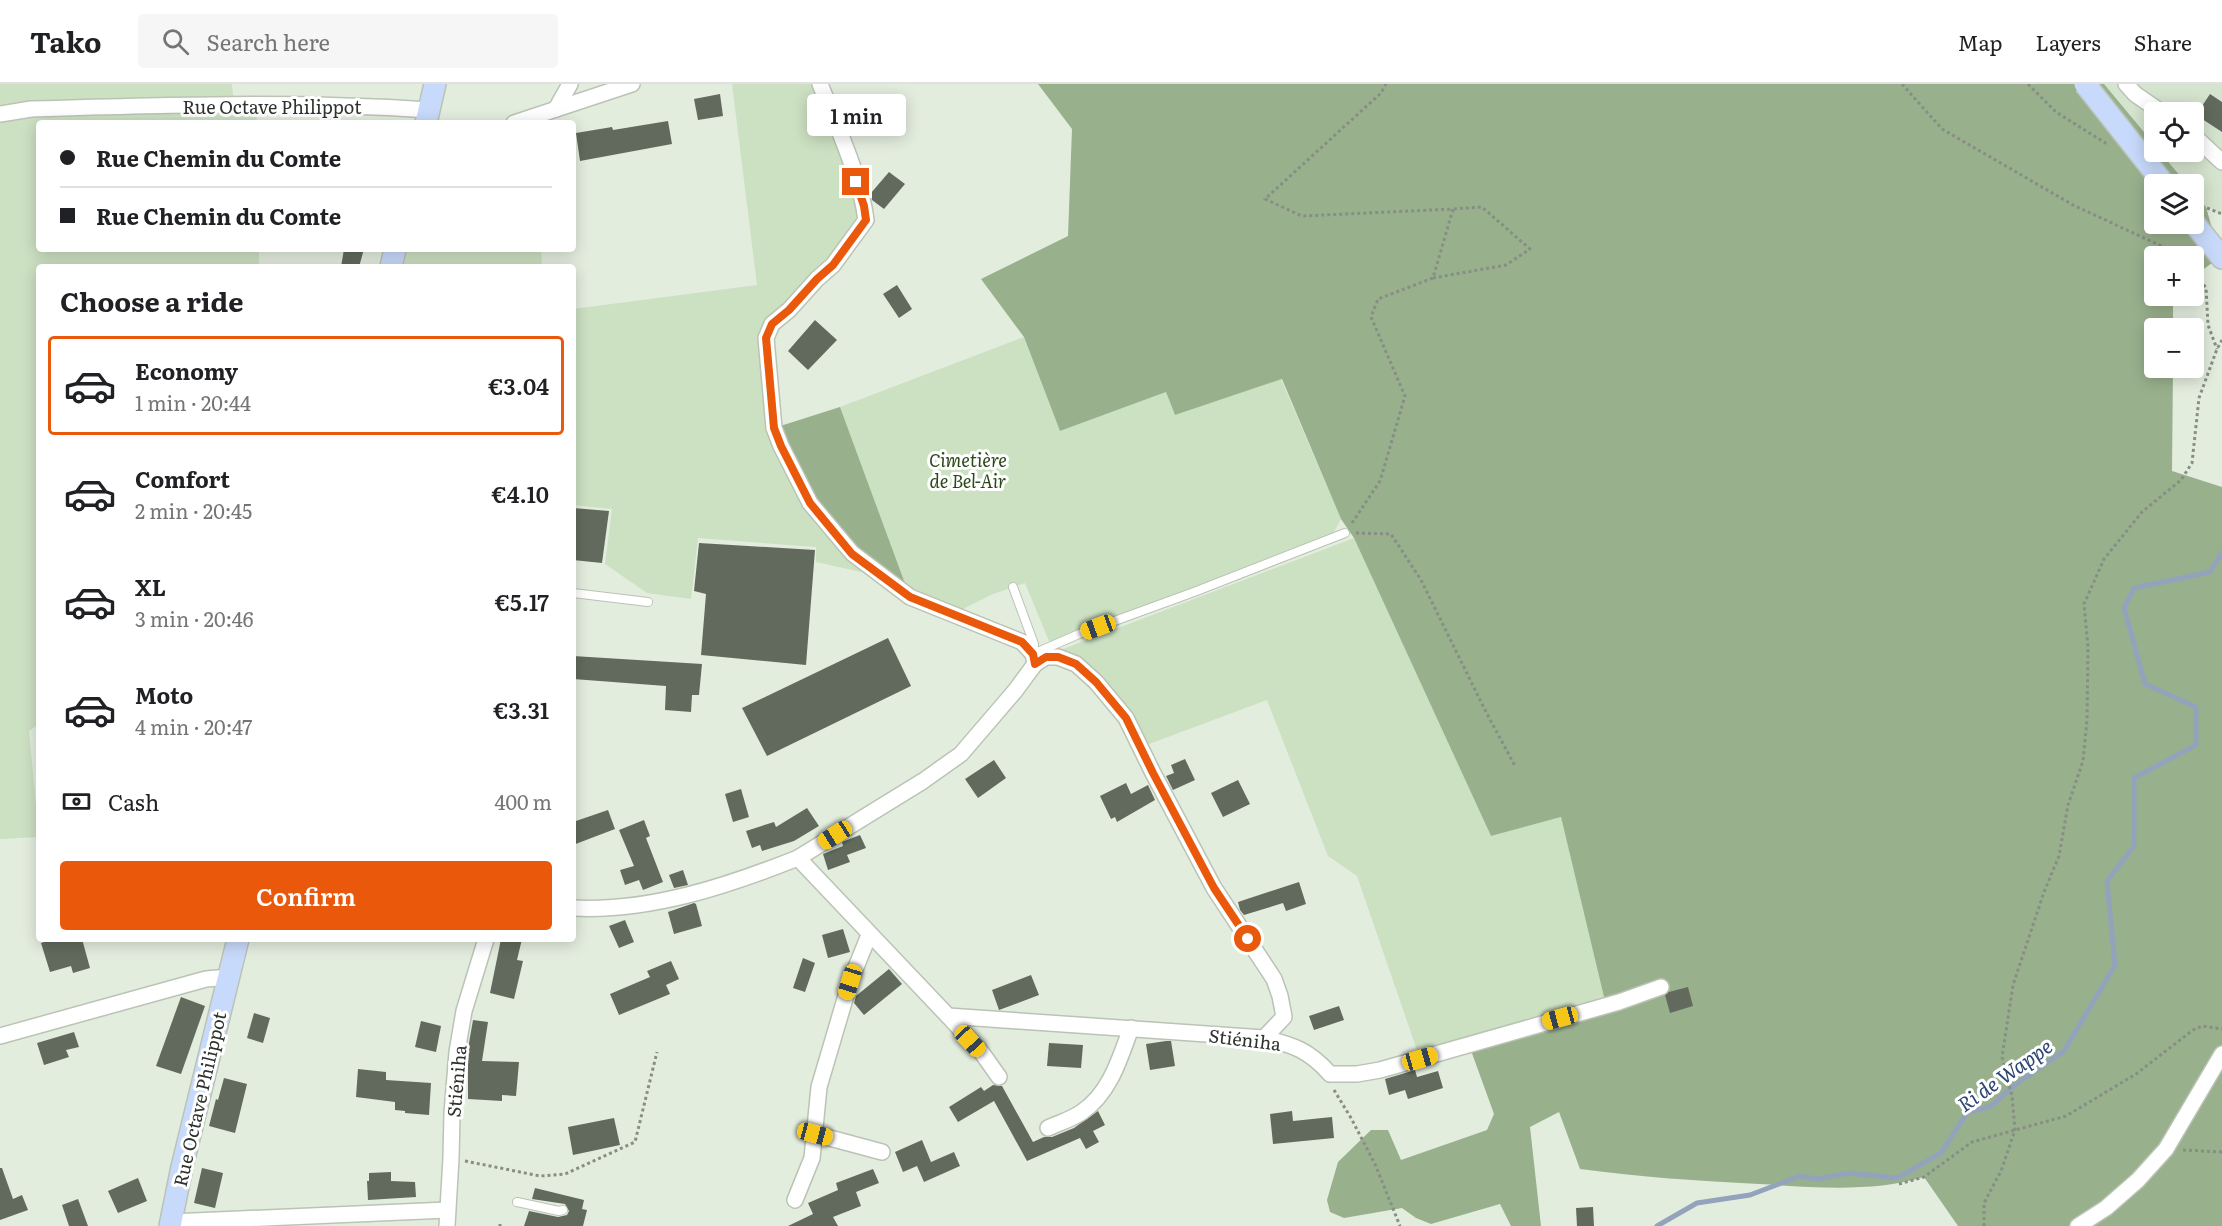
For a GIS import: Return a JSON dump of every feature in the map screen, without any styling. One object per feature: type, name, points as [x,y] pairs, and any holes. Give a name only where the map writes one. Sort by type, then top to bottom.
[{"type":"street","name":"Rue Octave Philippot","points":[[0,114],[31,109],[358,105],[427,117],[435,84]]},
{"type":"street","points":[[556,110],[570,84]]},
{"type":"street","points":[[524,120],[632,84]]},
{"type":"street","points":[[820,84],[842,139],[864,206],[866,220],[833,265],[772,324],[766,338],[774,428],[810,503],[852,554],[910,597],[1022,642],[1034,659]]},
{"type":"street","points":[[2085,84],[2156,174]]},
{"type":"street","points":[[2126,84],[2147,102]]},
{"type":"street","points":[[2204,145],[2222,162]]},
{"type":"street","points":[[2203,234],[2221,257]]},
{"type":"street","points":[[576,908],[629,906],[683,896],[798,858],[923,781],[960,754],[1015,691],[1034,659],[1058,657],[1076,664],[1096,682],[1126,718],[1214,888],[1274,979],[1284,1017],[1264,1038]]},
{"type":"street","points":[[798,858],[809,867],[869,935],[982,1053],[999,1077]]},
{"type":"street","points":[[795,1200],[812,1158],[819,1087],[850,982],[869,935]]},
{"type":"street","name":"Rue Octave Philippot","points":[[237,942],[182,1167],[171,1224],[447,1218]]},
{"type":"street","name":"Stiéniha","points":[[447,1218],[457,1052],[464,1011],[485,942]]},
{"type":"street","points":[[0,1036],[206,979],[229,977]]},
{"type":"street","points":[[1330,1074],[1357,1074],[1380,1070],[1619,1002],[1661,987]]},
{"type":"street","name":"Stiéniha","points":[[948,1016],[1264,1038],[1295,1046],[1318,1059],[1330,1074]]},
{"type":"street","points":[[1048,1128],[1082,1112],[1098,1098],[1116,1070],[1131,1028]]},
{"type":"street","points":[[2078,1226],[2106,1208],[2138,1180],[2166,1149],[2222,1054]]},
{"type":"street","points":[[815,1134],[882,1152]]},
{"type":"lane","points":[[1013,587],[1034,644],[1034,659],[1079,634],[1345,533]]},
{"type":"lane","points":[[576,593],[648,602]]},
{"type":"lane","points":[[517,1202],[561,1212]]},
{"type":"path","points":[[1345,533],[1380,481],[1405,396],[1371,317],[1378,299],[1433,278],[1506,265],[1530,249],[1482,207],[1302,216],[1265,199],[1381,93],[1386,84]]},
{"type":"path","points":[[1902,84],[1942,129],[2073,205],[2161,246]]},
{"type":"path","points":[[2028,84],[2056,111],[2113,148]]},
{"type":"path","points":[[1433,278],[1453,209]]},
{"type":"path","points":[[2204,285],[2208,325],[2217,349]]},
{"type":"path","points":[[1984,1226],[1984,1203],[2001,1172],[2015,1130],[2012,1096],[2002,1057],[2013,985],[2044,892],[2059,856],[2068,805],[2083,761],[2087,720],[2088,658],[2084,604],[2104,559],[2142,512],[2181,480],[2192,463],[2199,398],[2222,340]]},
{"type":"path","points":[[1345,533],[1391,534],[1421,580],[1515,766]]},
{"type":"path","points":[[1899,1184],[1924,1177],[1971,1142],[2067,1116],[2136,1074],[2193,1030],[2202,1026],[2222,1029]]},
{"type":"path","points":[[452,1158],[540,1176],[565,1174],[635,1142],[657,1052]]},
{"type":"path","points":[[1330,1074],[1332,1086],[1375,1164],[1400,1226]]},
{"type":"path","points":[[2166,1149],[2222,1152]]},
{"type":"shaded area","points":[[1038,84],[2104,84],[2144,132],[2144,162],[2168,162],[2179,174],[2144,174],[2144,234],[2204,234],[2204,205],[2220,257],[2204,269],[2204,246],[2144,246],[2144,306],[2173,306],[2173,318],[2144,318],[2144,378],[2173,378],[2172,471],[2222,487],[2222,1226],[1958,1226],[1924,1177],[1863,1187],[1821,1187],[1714,1182],[1580,1169],[1559,1112],[1530,1127],[1541,1226],[1511,1226],[1500,1204],[1431,1224],[1416,1218],[1402,1208],[1344,1218],[1330,1212],[1327,1200],[1338,1162],[1371,1130],[1388,1130],[1401,1160],[1487,1130],[1494,1114],[1469,1045],[1606,1005],[1561,817],[1491,836],[1354,538],[1341,519],[1282,379],[1175,415],[1166,392],[1060,431],[1024,337],[981,279],[1068,236],[1072,129]]},
{"type":"shaded area","points":[[2104,84],[2222,84],[2222,214],[2204,205],[2204,174],[2179,174],[2168,162],[2204,162],[2204,102],[2144,102],[2144,132]]},
{"type":"shaded area","points":[[840,407],[910,597],[810,503],[774,428]]},
{"type":"green space","points":[[0,84],[232,84],[234,105],[256,105],[257,120],[36,120],[36,252],[259,252],[259,264],[36,264],[36,726],[29,731],[36,805],[36,837],[0,839]]},
{"type":"green space","points":[[732,84],[820,84],[866,220],[772,324],[774,428],[884,577],[816,562],[816,547],[698,538],[691,599],[647,593],[605,564],[612,509],[576,505],[576,309],[757,285]]},
{"type":"green space","points":[[394,252],[541,252],[542,264],[392,264]]},
{"type":"green space","name":"Cimetière de Bel-Air","points":[[1024,337],[1060,431],[1166,392],[1175,415],[1281,379],[1341,519],[1330,539],[1051,646],[1025,583],[993,594],[951,615],[910,597],[840,407]]},
{"type":"green space","points":[[1354,538],[1491,836],[1561,817],[1607,1005],[1420,1059],[1357,876],[1328,856],[1267,700],[1141,747],[1137,737],[1058,651]]},
{"type":"building","points":[[720,94],[723,116],[698,120],[694,99]]},
{"type":"building","points":[[2210,94],[2222,102],[2222,132],[2204,120],[2204,103]]},
{"type":"building","points":[[668,121],[672,144],[580,161],[576,133],[612,127],[613,130]]},
{"type":"building","points":[[889,172],[905,184],[884,209],[872,200],[871,193]]},
{"type":"building","points":[[344,252],[363,252],[360,264],[342,264]]},
{"type":"building","points":[[897,285],[912,309],[899,318],[883,294]]},
{"type":"building","points":[[815,320],[837,340],[808,370],[788,351]]},
{"type":"building","points":[[576,508],[609,511],[602,563],[576,560]]},
{"type":"building","points":[[699,543],[815,550],[806,665],[701,655],[706,594],[694,591]]},
{"type":"building","points":[[888,638],[911,686],[767,756],[742,708]]},
{"type":"building","points":[[576,656],[702,664],[699,695],[692,695],[691,712],[665,710],[666,686],[576,679]]},
{"type":"building","points":[[1185,759],[1195,780],[1173,790],[1166,776],[1174,773],[1171,765]]},
{"type":"building","points":[[994,760],[1006,778],[978,798],[965,779]]},
{"type":"building","points":[[1238,780],[1250,804],[1223,817],[1211,793]]},
{"type":"building","points":[[1126,783],[1131,794],[1148,785],[1155,800],[1117,822],[1115,817],[1111,819],[1100,796]]},
{"type":"building","points":[[741,789],[749,817],[733,822],[725,794]]},
{"type":"building","points":[[807,808],[819,826],[794,841],[762,851],[760,845],[752,848],[746,831],[774,822],[776,827]]},
{"type":"building","points":[[608,810],[615,829],[576,844],[576,821]]},
{"type":"building","points":[[644,820],[650,836],[646,838],[663,882],[643,890],[639,880],[625,885],[620,870],[634,866],[619,830]]},
{"type":"building","points":[[860,835],[866,848],[847,855],[850,862],[828,870],[823,854],[843,846],[842,842]]},
{"type":"building","points":[[683,870],[688,885],[674,888],[669,875]]},
{"type":"building","points":[[1299,882],[1306,904],[1286,911],[1283,903],[1244,915],[1240,910],[1238,902]]},
{"type":"building","points":[[694,903],[702,926],[674,934],[668,912]]},
{"type":"building","points":[[625,920],[634,942],[619,948],[609,926]]},
{"type":"building","points":[[843,929],[850,952],[828,958],[822,935]]},
{"type":"building","points":[[83,942],[90,968],[73,973],[71,966],[50,972],[41,943]]},
{"type":"building","points":[[500,942],[521,942],[517,960],[523,961],[514,999],[490,993]]},
{"type":"building","points":[[803,958],[815,963],[805,992],[793,988]]},
{"type":"building","points":[[671,961],[679,979],[666,985],[670,994],[619,1015],[610,994],[650,977],[647,971]]},
{"type":"building","points":[[889,969],[902,984],[864,1015],[854,1003],[856,996]]},
{"type":"building","points":[[1031,975],[1039,995],[999,1010],[992,990]]},
{"type":"building","points":[[1688,987],[1693,1006],[1670,1013],[1665,995]]},
{"type":"building","points":[[181,997],[205,1006],[181,1074],[156,1066]]},
{"type":"building","points":[[1339,1006],[1344,1020],[1314,1030],[1309,1016]]},
{"type":"building","points":[[254,1013],[270,1018],[263,1043],[247,1038]]},
{"type":"building","points":[[473,1020],[488,1022],[482,1061],[519,1062],[516,1096],[502,1095],[502,1101],[468,1099],[468,1060],[466,1060]]},
{"type":"building","points":[[421,1021],[441,1026],[436,1052],[415,1047]]},
{"type":"building","points":[[74,1032],[79,1047],[66,1050],[69,1057],[44,1065],[37,1043]]},
{"type":"building","points":[[1171,1041],[1175,1066],[1150,1070],[1146,1044]]},
{"type":"building","points":[[1049,1043],[1083,1045],[1081,1068],[1047,1066]]},
{"type":"building","points":[[358,1069],[386,1072],[386,1080],[431,1083],[429,1115],[395,1110],[395,1102],[356,1097]]},
{"type":"building","points":[[1415,1070],[1417,1077],[1438,1071],[1443,1088],[1408,1099],[1405,1090],[1389,1095],[1385,1079]]},
{"type":"building","points":[[224,1078],[247,1084],[235,1133],[209,1126]]},
{"type":"building","points":[[993,1085],[1002,1086],[1033,1142],[1074,1128],[1098,1111],[1105,1125],[1093,1131],[1099,1142],[1086,1149],[1080,1138],[1027,1161],[994,1101],[958,1122],[949,1107],[981,1087],[984,1091]]},
{"type":"building","points":[[1292,1111],[1293,1121],[1332,1117],[1334,1138],[1273,1144],[1270,1114]]},
{"type":"building","points":[[614,1118],[620,1145],[573,1155],[568,1127]]},
{"type":"building","points":[[922,1140],[931,1162],[954,1152],[960,1166],[924,1182],[917,1166],[903,1172],[895,1152]]},
{"type":"building","points":[[0,1168],[2,1168],[13,1199],[22,1195],[28,1210],[0,1220]]},
{"type":"building","points":[[202,1168],[223,1173],[215,1208],[194,1203]]},
{"type":"building","points":[[873,1169],[879,1183],[856,1192],[861,1206],[833,1217],[838,1226],[788,1226],[813,1214],[808,1203],[838,1190],[836,1183]]},
{"type":"building","points":[[391,1172],[391,1181],[415,1182],[416,1197],[368,1200],[369,1173]]},
{"type":"building","points":[[138,1178],[147,1201],[118,1213],[108,1191]]},
{"type":"building","points":[[535,1188],[584,1200],[582,1209],[587,1210],[583,1226],[524,1226],[529,1211],[558,1217],[567,1215],[569,1211],[565,1204],[532,1199]]},
{"type":"building","points":[[78,1199],[88,1226],[69,1226],[62,1205]]},
{"type":"building","points":[[1593,1207],[1594,1226],[1577,1226],[1576,1208]]},
{"type":"waterway","name":"Ri de Wappe","points":[[1657,1226],[1697,1203],[1750,1195],[1800,1176],[1817,1179],[1849,1173],[1897,1178],[1941,1153],[1967,1113],[1991,1106],[2016,1084],[2064,1051],[2115,965],[2107,881],[2134,846],[2134,778],[2196,745],[2196,707],[2145,684],[2124,608],[2134,588],[2210,572],[2222,553]]},
{"type":"route","points":[[856,182],[866,220],[846,244],[833,265],[772,324],[766,338],[774,428],[799,484],[810,503],[852,554],[910,597],[1022,642],[1033,654],[1035,664],[1046,657],[1058,657],[1076,664],[1096,682],[1126,718],[1214,888],[1248,939]]}]
